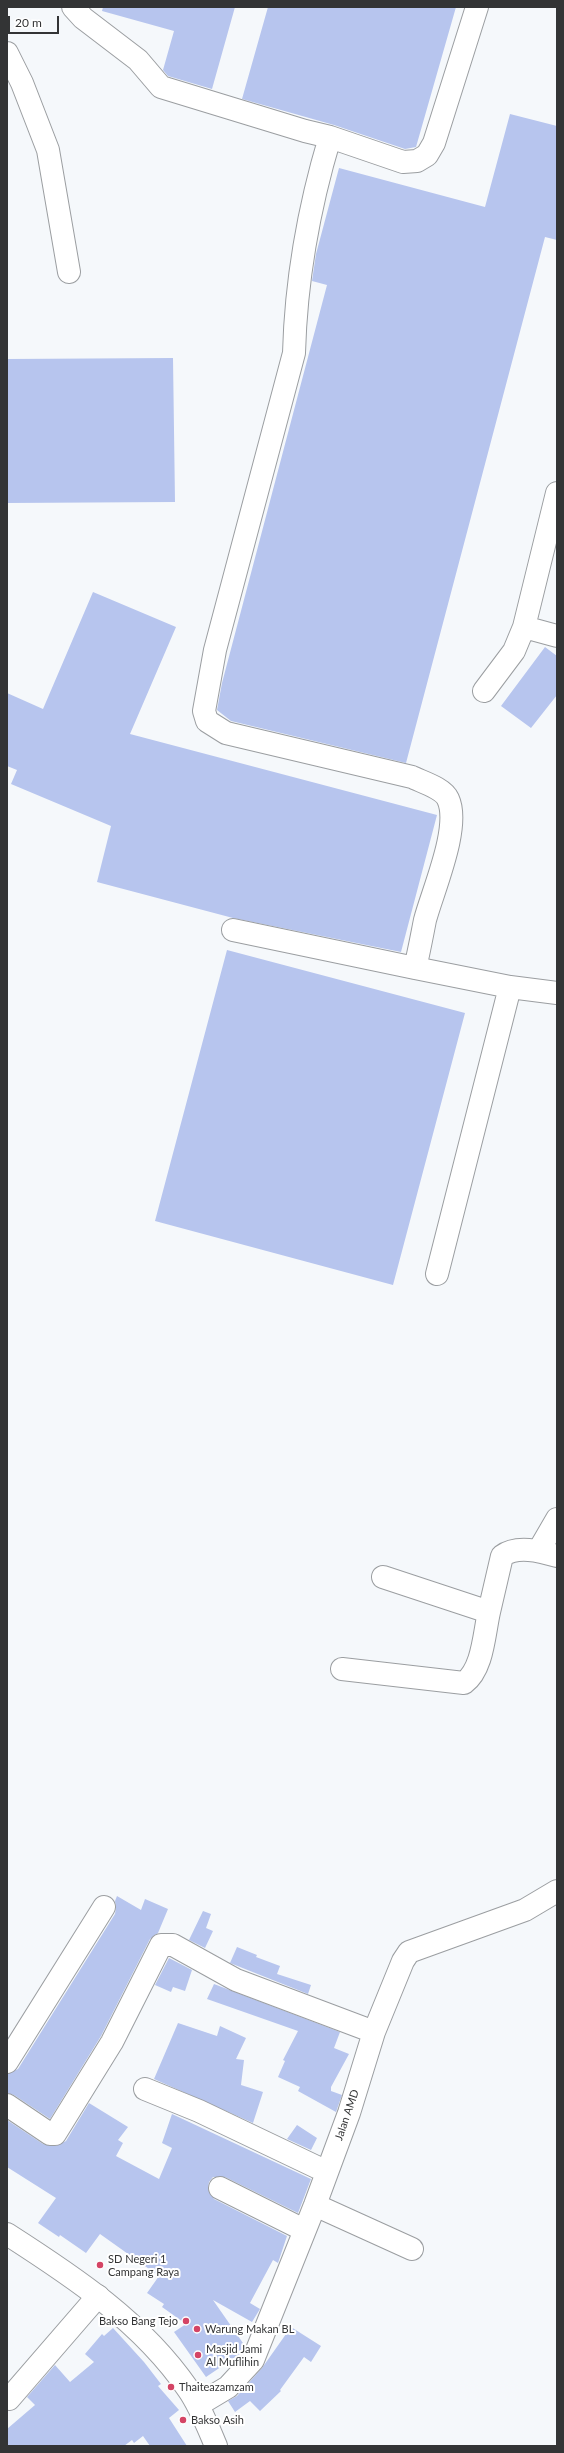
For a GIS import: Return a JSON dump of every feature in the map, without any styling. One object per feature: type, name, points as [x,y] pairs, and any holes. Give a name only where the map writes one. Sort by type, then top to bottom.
[{"type":"street","points":[[73,7],[83,18],[138,60],[161,87],[330,137],[403,162],[417,161],[427,155],[434,143],[477,7]]},
{"type":"street","points":[[7,52],[22,83],[48,150],[69,272]]},
{"type":"street","points":[[330,137],[320,169],[301,266],[295,314],[294,353],[214,650],[204,711],[207,722],[226,733],[412,777],[432,786],[448,797],[453,815],[444,860],[425,920],[415,968]]},
{"type":"street","points":[[484,691],[514,651],[524,627],[557,493]]},
{"type":"street","points":[[524,627],[557,636]]},
{"type":"street","points":[[233,930],[510,987],[557,993]]},
{"type":"street","points":[[437,1274],[510,987]]},
{"type":"street","points":[[342,1669],[464,1683],[473,1677],[502,1556],[509,1551],[548,1553],[557,1519]]},
{"type":"street","points":[[383,1577],[489,1612]]},
{"type":"street","name":"Jalan AMD","points":[[198,2405],[228,2387],[253,2360],[285,2282],[349,2113],[374,2032],[393,1981],[409,1952],[525,1910],[557,1891]]},
{"type":"street","points":[[7,2062],[104,1907]]},
{"type":"street","points":[[7,2105],[50,2134],[55,2134],[112,2042],[161,1945],[166,1943],[174,1945],[236,1980],[374,2032]]},
{"type":"street","points":[[145,2089],[199,2111],[327,2172]]},
{"type":"street","points":[[220,2188],[304,2230]]},
{"type":"street","points":[[314,2205],[412,2249]]},
{"type":"street","points":[[7,2234],[98,2296],[163,2356],[198,2405],[216,2446]]},
{"type":"street","points":[[9,2399],[98,2296]]},
{"type":"building","points":[[103,7],[235,7],[212,89],[168,76],[163,70],[174,31],[102,11]]},
{"type":"building","points":[[268,7],[456,7],[416,147],[405,149],[334,125],[242,99]]},
{"type":"building","points":[[510,114],[557,126],[557,240],[545,237],[406,763],[231,721],[217,710],[222,683],[327,285],[312,281],[316,254],[339,168],[485,207]]},
{"type":"building","points":[[173,358],[175,502],[7,503],[7,359]]},
{"type":"building","points":[[93,592],[176,627],[130,734],[437,815],[401,952],[233,918],[97,882],[111,826],[11,784],[17,770],[7,766],[7,693],[43,709]]},
{"type":"building","points":[[545,647],[557,656],[557,695],[531,728],[501,706]]},
{"type":"building","points":[[227,950],[465,1013],[393,1285],[155,1221]]},
{"type":"building","points":[[117,1896],[141,1910],[145,1899],[168,1909],[158,1933],[150,1939],[101,2036],[50,2119],[14,2095],[7,2093],[7,2074],[18,2069],[115,1914],[115,1901]]},
{"type":"building","points":[[203,1911],[211,1914],[206,1928],[213,1931],[205,1948],[189,1940]]},
{"type":"building","points":[[237,1947],[257,1955],[256,1957],[280,1966],[277,1974],[311,1985],[308,1994],[230,1963]]},
{"type":"building","points":[[169,1958],[192,1970],[185,1991],[173,1987],[171,1992],[155,1985]]},
{"type":"building","points":[[214,1984],[340,2032],[334,2048],[349,2054],[331,2087],[331,2091],[342,2095],[336,2112],[298,2091],[300,2087],[278,2077],[285,2061],[283,2060],[298,2031],[207,1999]]},
{"type":"building","points":[[178,2023],[217,2036],[220,2026],[246,2038],[236,2059],[244,2060],[241,2085],[263,2092],[253,2123],[154,2079]]},
{"type":"building","points":[[89,2103],[128,2127],[118,2140],[123,2143],[116,2156],[159,2179],[172,2148],[162,2143],[172,2114],[311,2179],[298,2213],[225,2177],[213,2177],[209,2182],[208,2189],[214,2199],[287,2236],[278,2263],[273,2260],[250,2303],[260,2309],[252,2322],[213,2300],[245,2346],[243,2352],[206,2377],[174,2332],[186,2324],[162,2307],[164,2304],[147,2293],[159,2276],[100,2234],[86,2253],[60,2235],[59,2237],[38,2223],[56,2198],[7,2167],[7,2120],[43,2144],[55,2146],[66,2141]]},
{"type":"building","points":[[297,2125],[317,2138],[311,2150],[287,2139]]},
{"type":"building","points":[[291,2327],[321,2346],[311,2362],[304,2357],[280,2390],[281,2391],[260,2411],[250,2401],[235,2412],[228,2401],[237,2396],[262,2368]]},
{"type":"building","points":[[113,2328],[144,2362],[161,2384],[158,2386],[179,2410],[169,2418],[187,2446],[150,2446],[143,2436],[134,2443],[132,2440],[124,2446],[7,2446],[7,2429],[35,2405],[27,2397],[55,2365],[70,2382],[94,2362],[85,2354],[102,2334],[104,2336]]},
{"type":"place","name":"SD Negeri 1 Campang Raya","points":[[100,2265]]},
{"type":"place","name":"Bakso Bang Tejo","points":[[186,2321]]},
{"type":"place","name":"Warung Makan BL","points":[[197,2329]]},
{"type":"place","name":"Masjid Jami Al Muflihin","points":[[198,2355]]},
{"type":"place","name":"Thaiteazamzam","points":[[171,2387]]},
{"type":"place","name":"Bakso Asih","points":[[183,2420]]}]
